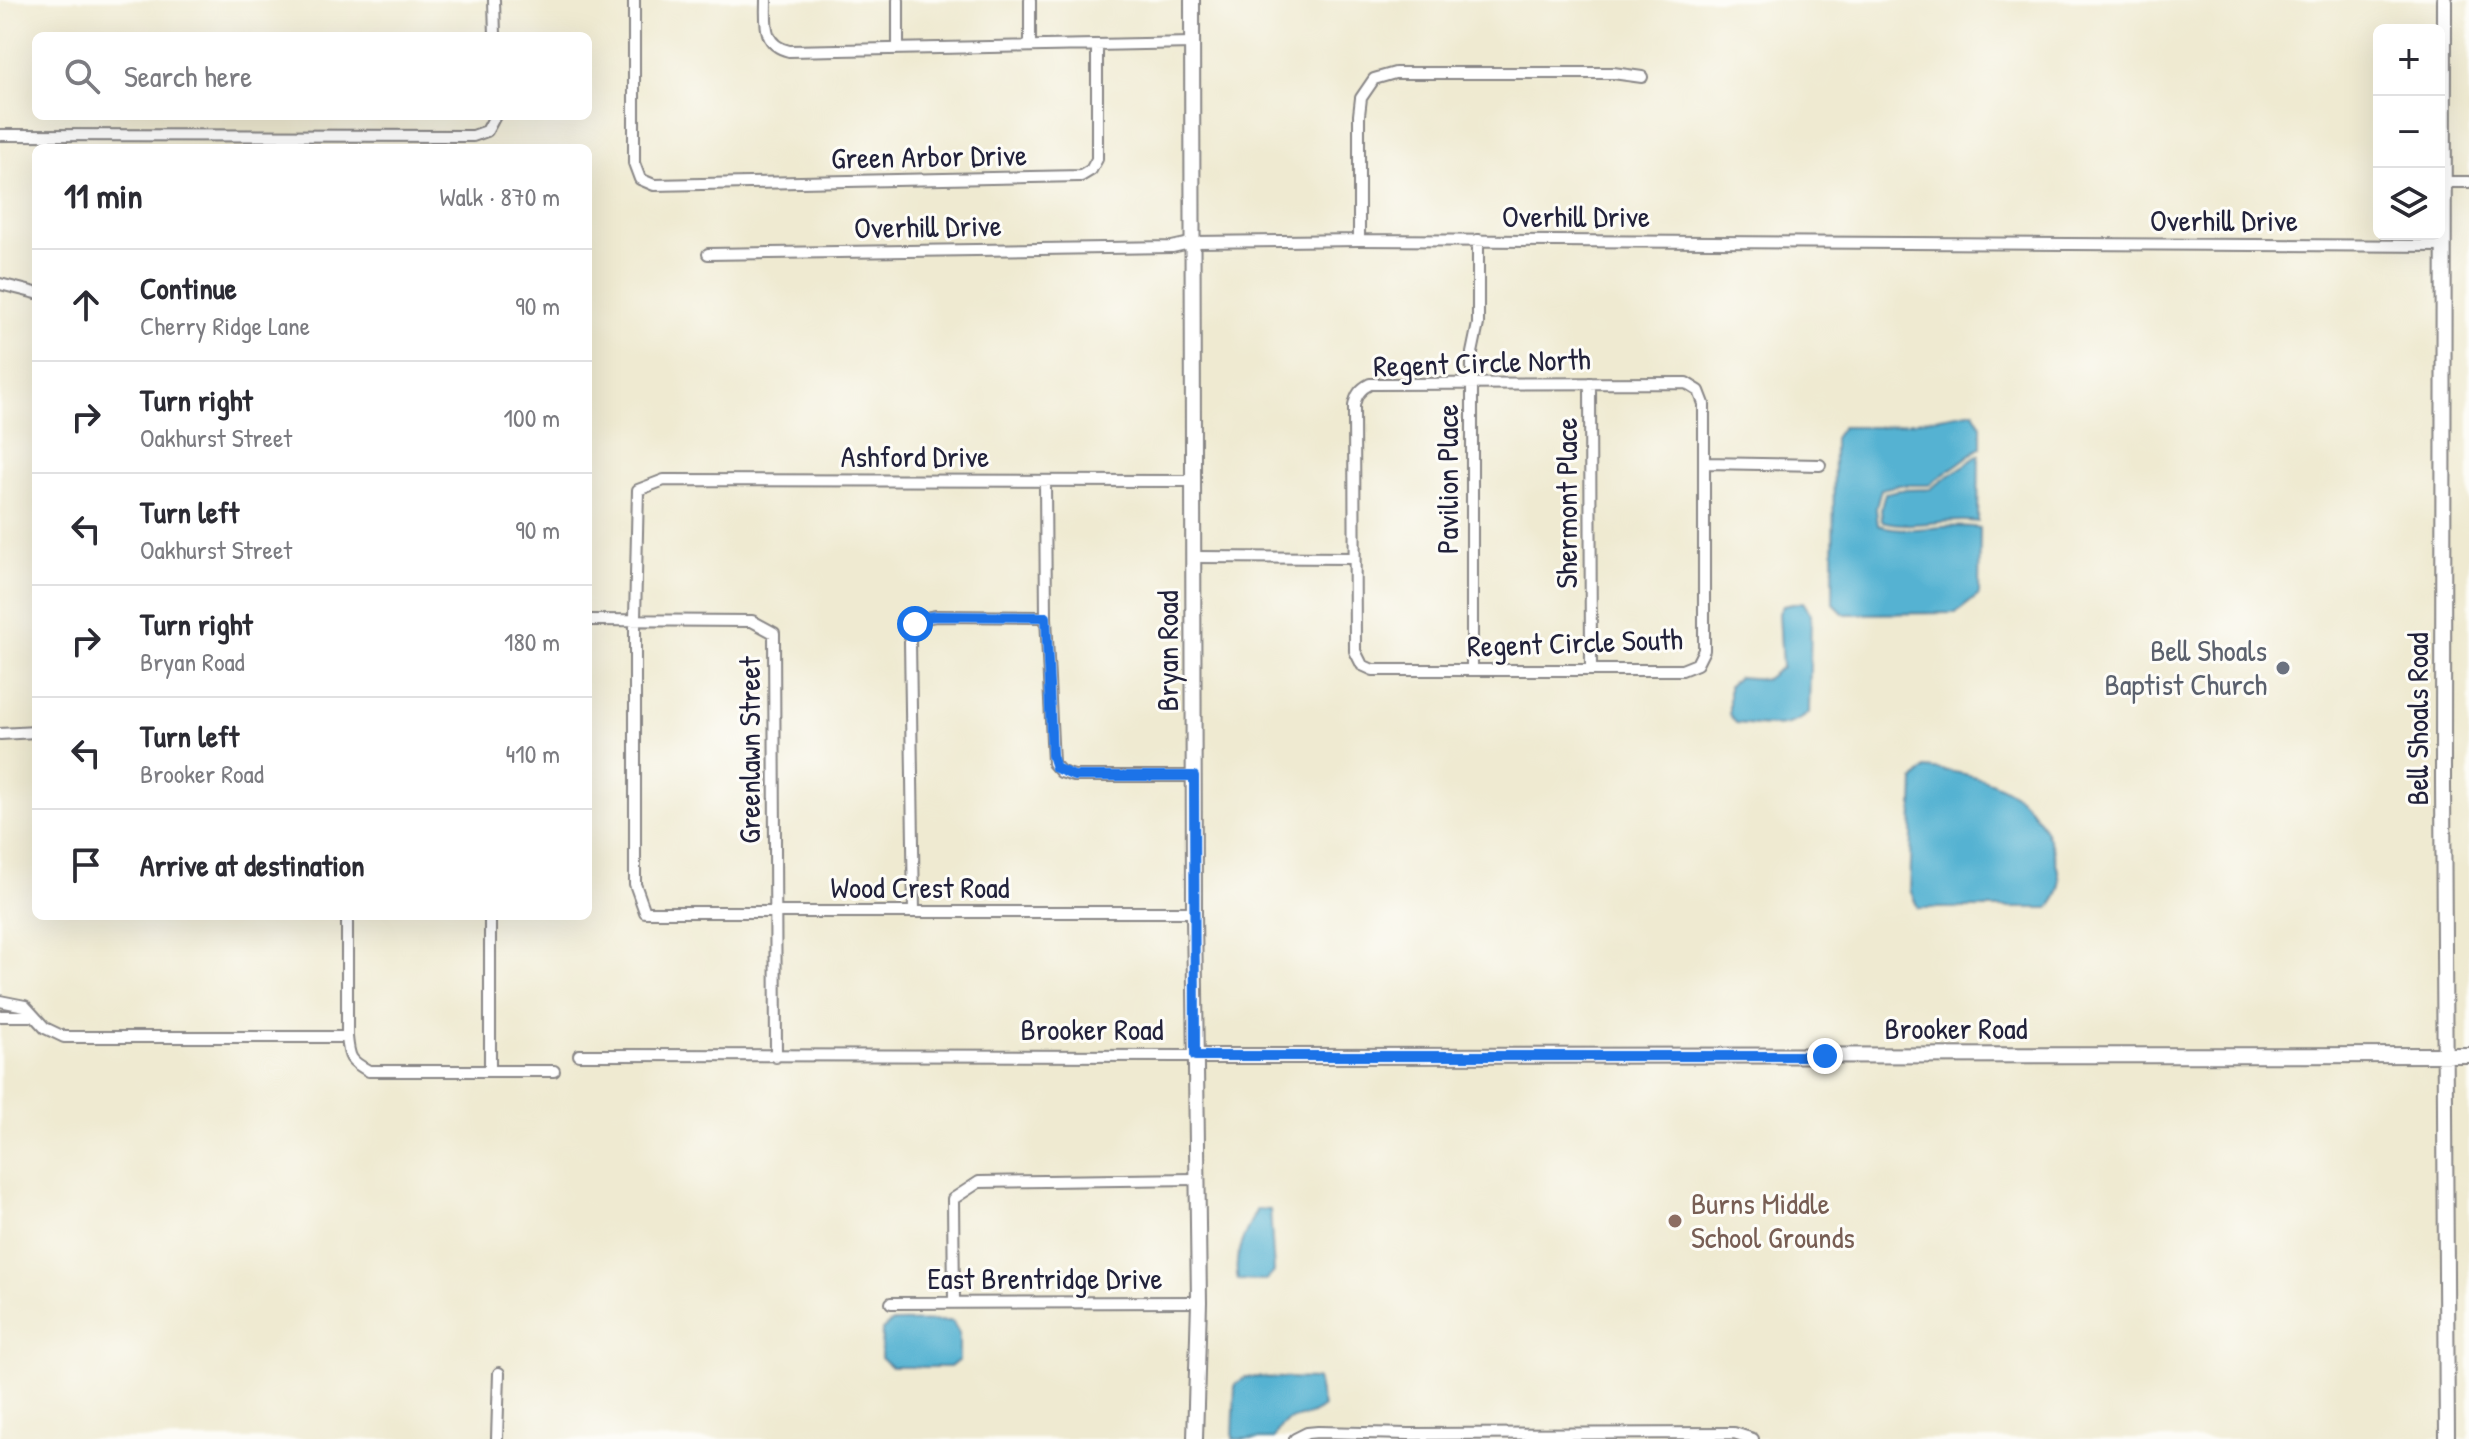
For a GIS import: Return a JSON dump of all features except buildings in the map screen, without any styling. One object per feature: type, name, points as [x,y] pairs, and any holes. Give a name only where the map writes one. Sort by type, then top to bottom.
[{"type":"street","points":[[494,0],[495,32]]},
{"type":"street","name":"Green Arbor Drive","points":[[634,0],[634,163],[640,179],[660,186],[1077,178],[1091,170],[1097,159],[1097,45]]},
{"type":"street","points":[[766,0],[767,34],[774,45],[789,51],[1193,43]]},
{"type":"street","points":[[898,0],[898,49]]},
{"type":"street","points":[[1030,0],[1030,46]]},
{"type":"street","name":"Bryan Road","points":[[1192,0],[1194,912],[1199,1302],[1195,1439]]},
{"type":"street","name":"Bell Shoals Road","points":[[2444,0],[2444,168]]},
{"type":"street","points":[[1359,240],[1359,115],[1361,98],[1374,79],[1395,73],[1613,73],[1642,77]]},
{"type":"street","points":[[0,135],[473,136],[490,128],[493,120]]},
{"type":"street","points":[[2445,182],[2469,182]]},
{"type":"street","name":"Overhill Drive","points":[[708,254],[1172,247],[1194,242],[1359,240],[2444,246]]},
{"type":"street","name":"Pavilion Place","points":[[1472,670],[1472,353],[1478,324],[1478,240]]},
{"type":"street","name":"Bell Shoals Road","points":[[2444,240],[2447,1439]]},
{"type":"street","points":[[0,284],[32,292]]},
{"type":"street","name":"Shermont Place","points":[[1590,383],[1591,670]]},
{"type":"street","name":"Regent Circle North","points":[[1354,558],[1354,406],[1358,392],[1370,384],[1686,383],[1694,386],[1703,397],[1705,463]]},
{"type":"street","points":[[1705,463],[1820,465]]},
{"type":"street","name":"Regent Circle South","points":[[1354,558],[1355,651],[1362,665],[1373,670],[1682,670],[1697,664],[1704,650],[1705,463]]},
{"type":"street","name":"Ashford Drive","points":[[635,619],[638,490],[664,480],[1193,481]]},
{"type":"street","points":[[1045,481],[1046,617],[1052,755],[1056,768],[1074,776],[1194,776]]},
{"type":"street","points":[[1194,557],[1354,558]]},
{"type":"street","points":[[914,912],[912,629],[921,620],[936,616],[1046,617]]},
{"type":"street","name":"Wood Crest Road","points":[[635,619],[635,884],[645,912],[1194,912]]},
{"type":"street","name":"Greenlawn Street","points":[[592,620],[752,621],[774,633],[776,1057]]},
{"type":"street","points":[[0,734],[32,732]]},
{"type":"street","points":[[347,920],[347,1037],[348,1052],[353,1062],[369,1071],[554,1071]]},
{"type":"street","points":[[490,920],[490,1071]]},
{"type":"street","points":[[0,1001],[25,1006],[45,1028],[64,1037],[347,1037]]},
{"type":"street","points":[[0,1016],[33,1016]]},
{"type":"street","name":"Brooker Road","points":[[579,1055],[2469,1055]]},
{"type":"street","points":[[954,1302],[953,1199],[979,1182],[1196,1179]]},
{"type":"street","name":"East Brentridge Drive","points":[[891,1303],[1199,1302]]},
{"type":"street","points":[[497,1439],[499,1373]]},
{"type":"street","points":[[1295,1439],[1318,1432],[1409,1437],[1734,1433],[1753,1439]]},
{"type":"water","points":[[1974,411],[1981,426],[1981,447],[1929,485],[1899,485],[1881,489],[1876,508],[1878,525],[1891,528],[1980,528],[1979,595],[1956,613],[1844,614],[1833,603],[1834,438],[1842,427],[1883,427]]},
{"type":"water","points":[[1979,455],[1978,522],[1906,524],[1882,521],[1885,493],[1930,489]]},
{"type":"water","points":[[1803,602],[1811,614],[1809,713],[1783,725],[1736,723],[1729,714],[1729,686],[1738,677],[1766,679],[1782,667],[1779,613],[1783,606]]},
{"type":"water","points":[[1925,768],[1970,775],[1991,782],[2025,803],[2049,838],[2058,870],[2059,891],[2049,908],[1918,908],[1910,890],[1914,781]]},
{"type":"water","points":[[1257,1209],[1270,1210],[1274,1272],[1266,1281],[1238,1280],[1238,1252]]},
{"type":"water","points":[[952,1321],[959,1333],[959,1360],[950,1367],[891,1367],[881,1358],[882,1330],[892,1322]]},
{"type":"water","points":[[1245,1377],[1317,1379],[1323,1407],[1285,1423],[1274,1439],[1233,1439],[1235,1385]]},
{"type":"place","name":"Bell Shoals Baptist Church","points":[[2283,668]]},
{"type":"place","name":"Burns Middle School Grounds","points":[[1675,1221]]},
{"type":"route","points":[[915,624],[936,616],[1046,617],[1052,755],[1056,768],[1074,776],[1194,776],[1195,1056],[1825,1056]]}]
